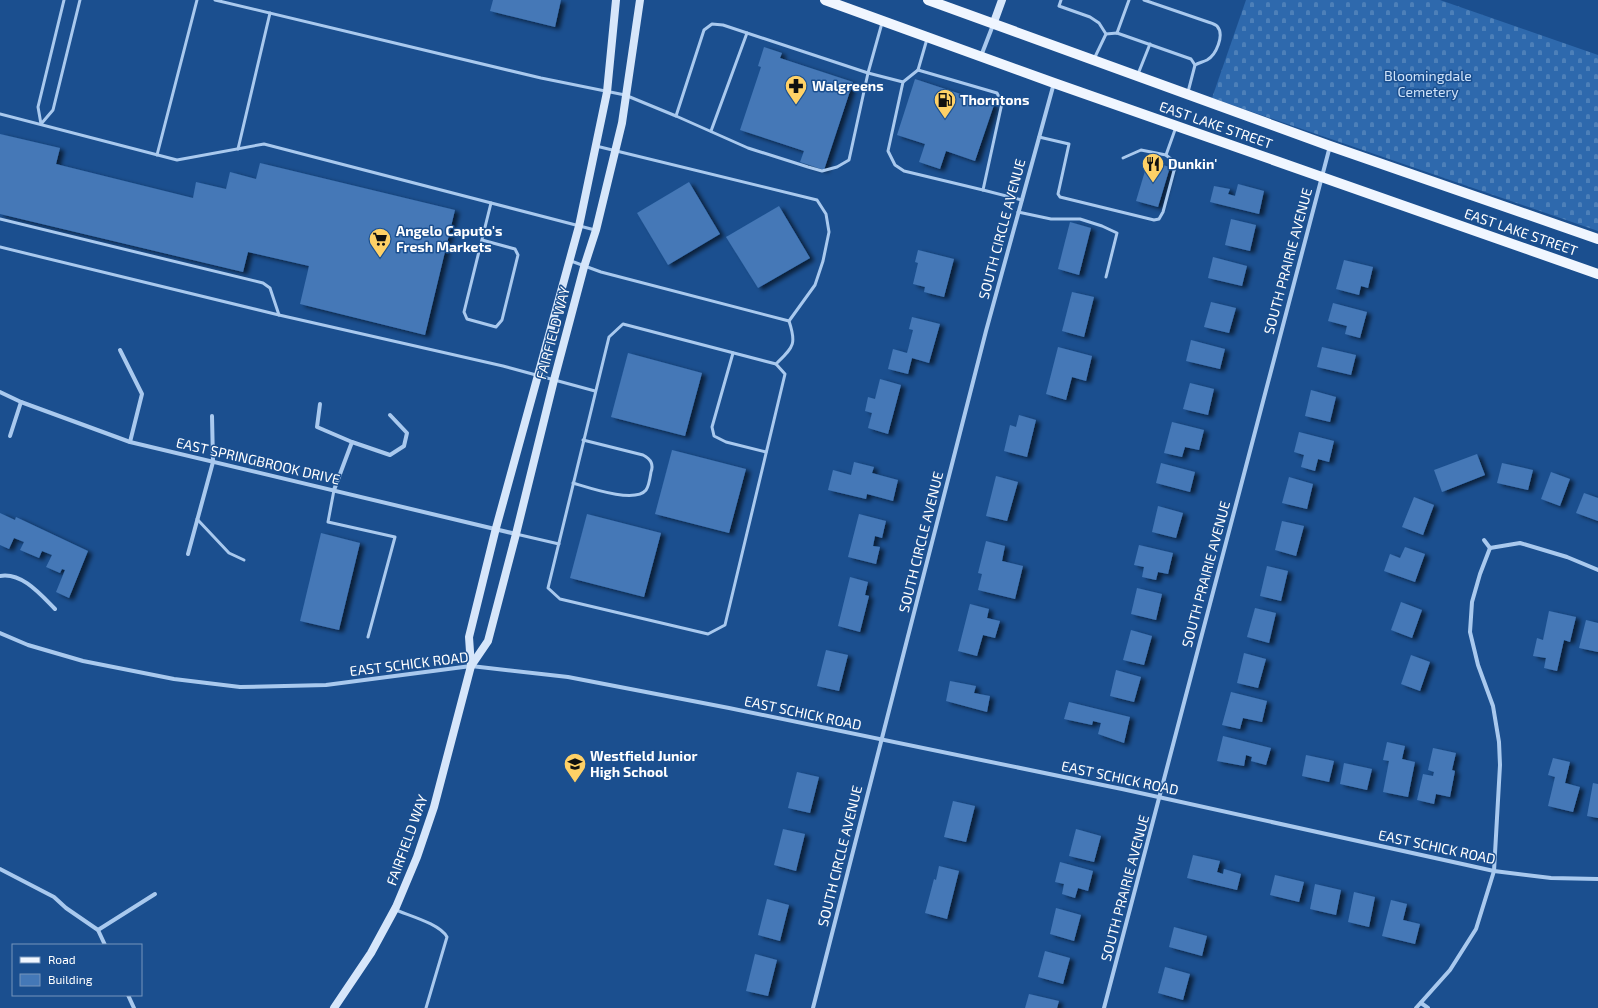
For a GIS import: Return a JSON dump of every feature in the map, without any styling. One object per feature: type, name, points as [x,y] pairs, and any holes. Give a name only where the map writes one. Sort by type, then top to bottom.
[{"type":"main road","name":"EAST LAKE STREET","points":[[825,0],[1054,83],[1598,274]]},
{"type":"main road","name":"EAST LAKE STREET","points":[[928,0],[994,22],[1187,95],[1598,239]]},
{"type":"street","name":"FAIRFIELD WAY","points":[[334,1008],[371,953],[394,910],[417,857],[434,807],[471,666],[470,637],[496,528],[579,226],[607,92],[616,0]]},
{"type":"street","name":"FAIRFIELD WAY","points":[[471,666],[488,641],[554,380],[584,267],[596,230],[622,123],[640,0]]},
{"type":"street","points":[[981,56],[1002,0]]},
{"type":"street","name":"SOUTH CIRCLE AVENUE","points":[[813,1008],[984,338],[1054,83]]},
{"type":"street","name":"SOUTH PRAIRIE AVENUE","points":[[1104,1008],[1330,146]]},
{"type":"street","points":[[120,350],[142,394],[130,442]]},
{"type":"street","name":"EAST SPRINGBROOK DRIVE","points":[[0,392],[21,402],[130,442],[516,534]]},
{"type":"street","points":[[10,436],[21,402]]},
{"type":"street","points":[[320,404],[316,427],[352,442],[390,455],[404,446],[408,433],[390,415]]},
{"type":"street","points":[[188,554],[213,462],[212,416]]},
{"type":"street","points":[[334,490],[352,442]]},
{"type":"street","points":[[1484,540],[1490,548]]},
{"type":"street","points":[[1490,548],[1520,543],[1566,557],[1598,570]]},
{"type":"street","points":[[1416,1008],[1450,970],[1476,929],[1494,871],[1500,765],[1499,742],[1493,706],[1478,665],[1470,632],[1472,602],[1480,574],[1490,548]]},
{"type":"street","points":[[0,576],[20,580],[36,590],[55,609]]},
{"type":"street","name":"EAST SCHICK ROAD","points":[[0,633],[28,645],[83,661],[174,679],[240,687],[326,685],[471,666],[568,677],[1160,797],[1494,871],[1551,878],[1598,879]]},
{"type":"street","points":[[0,869],[54,897],[66,908],[98,930],[105,944]]},
{"type":"street","points":[[98,930],[155,894]]},
{"type":"street","points":[[128,996],[134,1008]]},
{"type":"street","points":[[1421,1003],[1428,1008]]},
{"type":"lane","points":[[40,124],[38,107],[64,0]]},
{"type":"lane","points":[[40,124],[53,110],[80,0]]},
{"type":"lane","points":[[157,155],[197,0]]},
{"type":"lane","points":[[215,0],[541,78],[625,96],[676,116],[748,148],[822,170],[837,167],[849,160],[868,73],[883,21]]},
{"type":"lane","points":[[1061,0],[1059,6],[1099,23],[1106,34]]},
{"type":"lane","points":[[1117,33],[1129,0]]},
{"type":"lane","points":[[1144,0],[1217,26],[1220,33],[1219,41],[1214,53],[1208,60],[1194,65]]},
{"type":"lane","points":[[238,149],[270,13]]},
{"type":"lane","points":[[676,116],[704,30],[712,24],[723,25],[868,73],[903,82]]},
{"type":"lane","points":[[710,131],[747,33]]},
{"type":"lane","points":[[1106,34],[1117,33],[1191,59],[1194,65],[1187,95]]},
{"type":"lane","points":[[1094,61],[1106,34]]},
{"type":"lane","points":[[928,37],[918,70],[903,82],[888,151],[895,165],[904,171],[1022,200]]},
{"type":"lane","points":[[1137,77],[1150,44]]},
{"type":"lane","points":[[918,70],[996,93],[1002,103],[983,190]]},
{"type":"lane","points":[[0,114],[177,160],[264,144],[596,230]]},
{"type":"lane","points":[[1166,155],[1176,126]]},
{"type":"lane","points":[[1039,137],[1069,144],[1058,194],[1060,198],[1154,220],[1160,219],[1175,167],[1172,160],[1166,155],[1141,150],[1123,158]]},
{"type":"lane","points":[[595,146],[817,200],[826,214],[829,232],[823,261],[815,285],[789,321]]},
{"type":"lane","points":[[482,240],[515,249],[518,255],[502,320],[496,327],[467,319],[464,312],[491,203]]},
{"type":"lane","points":[[1018,212],[1051,219],[1080,219],[1102,226],[1117,233],[1106,278]]},
{"type":"lane","points":[[0,219],[263,283],[270,288],[279,315]]},
{"type":"lane","points":[[0,247],[279,315],[503,366],[594,391]]},
{"type":"lane","points":[[569,260],[584,267],[789,321]]},
{"type":"lane","points":[[776,364],[791,350],[794,336],[789,321]]},
{"type":"lane","points":[[623,324],[733,353],[776,364],[785,374],[725,625],[708,634],[560,599],[548,588],[594,391],[609,337],[623,324]]},
{"type":"lane","points":[[733,353],[712,427],[714,436],[726,442],[766,452]]},
{"type":"lane","points":[[573,484],[621,496],[641,494],[646,490],[653,466],[649,459],[643,455],[583,440]]},
{"type":"lane","points":[[334,490],[328,522],[395,537],[368,637]]},
{"type":"lane","points":[[197,519],[229,553],[244,560]]},
{"type":"lane","points":[[516,534],[559,544]]},
{"type":"lane","points":[[394,910],[435,926],[447,937],[426,1008]]},
{"type":"green space","name":"Bloomingdale Cemetery","points":[[1246,0],[1440,0],[1598,55],[1598,231],[1212,98]]},
{"type":"building","points":[[493,0],[561,0],[555,27],[490,11]]},
{"type":"building","name":"Walgreens","points":[[764,47],[782,53],[780,58],[853,82],[824,170],[800,162],[804,151],[740,130],[761,67],[758,66]]},
{"type":"building","name":"Thorntons","points":[[915,79],[994,105],[975,161],[946,151],[940,169],[919,162],[925,144],[897,135]]},
{"type":"building","points":[[0,134],[60,148],[56,164],[193,198],[196,182],[226,189],[230,172],[256,179],[260,163],[455,210],[425,335],[300,304],[309,266],[248,252],[243,272],[0,214]]},
{"type":"building","name":"Dunkin'","points":[[1148,161],[1170,167],[1158,207],[1136,201]]},
{"type":"building","points":[[689,182],[720,234],[668,265],[637,213]]},
{"type":"building","points":[[1238,184],[1264,191],[1259,214],[1210,202],[1214,186],[1230,189],[1228,194],[1235,196]]},
{"type":"building","points":[[779,206],[810,258],[758,288],[726,237]]},
{"type":"building","points":[[1231,219],[1256,225],[1250,251],[1225,245]]},
{"type":"building","points":[[1070,222],[1091,228],[1079,275],[1058,269]]},
{"type":"building","points":[[918,250],[954,259],[944,297],[924,292],[925,287],[913,284],[918,263],[915,262]]},
{"type":"building","points":[[1213,257],[1247,266],[1242,286],[1208,278]]},
{"type":"building","points":[[1344,260],[1373,267],[1368,288],[1361,286],[1359,295],[1336,289]]},
{"type":"building","points":[[1072,292],[1094,297],[1084,337],[1062,331]]},
{"type":"building","points":[[1211,302],[1236,308],[1229,333],[1204,327]]},
{"type":"building","points":[[1333,303],[1367,312],[1360,338],[1345,334],[1347,326],[1328,321]]},
{"type":"building","points":[[912,317],[940,324],[929,363],[912,358],[908,374],[888,369],[893,349],[907,353],[913,330],[909,329]]},
{"type":"building","points":[[1191,340],[1225,349],[1220,369],[1186,361]]},
{"type":"building","points":[[1058,347],[1092,356],[1086,381],[1072,377],[1066,400],[1046,394]]},
{"type":"building","points":[[1322,347],[1356,355],[1351,375],[1317,367]]},
{"type":"building","points":[[628,353],[702,373],[685,436],[611,417]]},
{"type":"building","points":[[880,379],[901,385],[888,434],[868,428],[872,413],[865,411],[868,397],[875,399]]},
{"type":"building","points":[[1190,383],[1214,389],[1208,415],[1183,409]]},
{"type":"building","points":[[1311,390],[1336,397],[1330,422],[1305,416]]},
{"type":"building","points":[[1019,415],[1036,420],[1027,457],[1004,451],[1010,425],[1016,427]]},
{"type":"building","points":[[1172,422],[1204,430],[1199,450],[1185,447],[1182,457],[1164,453]]},
{"type":"building","points":[[1299,432],[1334,441],[1329,462],[1318,459],[1315,471],[1301,467],[1304,455],[1294,452]]},
{"type":"building","points":[[672,450],[746,469],[729,533],[655,514]]},
{"type":"building","points":[[1477,454],[1485,475],[1442,492],[1434,470]]},
{"type":"building","points":[[854,462],[874,467],[872,473],[898,480],[893,501],[867,494],[866,499],[828,490],[833,470],[851,475]]},
{"type":"building","points":[[1161,463],[1195,472],[1190,492],[1156,483]]},
{"type":"building","points":[[1502,463],[1533,470],[1528,490],[1497,483]]},
{"type":"building","points":[[1551,472],[1570,479],[1560,506],[1541,499]]},
{"type":"building","points":[[996,476],[1018,482],[1007,521],[986,516]]},
{"type":"building","points":[[1289,477],[1313,484],[1307,509],[1282,503]]},
{"type":"building","points":[[1584,493],[1598,498],[1598,521],[1576,513]]},
{"type":"building","points":[[1414,497],[1434,505],[1423,535],[1402,527]]},
{"type":"building","points":[[1158,506],[1183,513],[1176,538],[1152,532]]},
{"type":"building","points":[[0,513],[15,520],[16,517],[88,551],[69,598],[56,592],[65,570],[62,569],[60,573],[46,567],[52,555],[42,551],[39,558],[20,550],[24,542],[14,538],[9,549],[0,545]]},
{"type":"building","points":[[587,514],[661,533],[644,597],[570,578]]},
{"type":"building","points":[[859,514],[886,521],[882,538],[875,536],[873,546],[880,547],[876,564],[848,557]]},
{"type":"building","points":[[1282,521],[1304,526],[1296,556],[1275,550]]},
{"type":"building","points":[[321,533],[360,543],[339,630],[300,621]]},
{"type":"building","points":[[986,541],[1005,546],[1002,561],[1023,566],[1015,599],[978,590],[982,574],[978,573]]},
{"type":"building","points":[[1139,545],[1173,553],[1168,574],[1158,572],[1156,580],[1142,577],[1144,567],[1134,565]]},
{"type":"building","points":[[1405,547],[1425,554],[1415,582],[1384,571],[1390,554],[1400,558]]},
{"type":"building","points":[[1267,566],[1288,571],[1281,601],[1260,596]]},
{"type":"building","points":[[850,577],[868,582],[865,595],[869,596],[860,632],[838,626]]},
{"type":"building","points":[[1137,588],[1162,594],[1156,620],[1131,614]]},
{"type":"building","points":[[1401,602],[1422,610],[1412,638],[1391,630]]},
{"type":"building","points":[[970,604],[989,609],[987,618],[1000,621],[995,638],[983,635],[977,656],[958,651]]},
{"type":"building","points":[[1255,608],[1276,613],[1269,643],[1247,637]]},
{"type":"building","points":[[1549,611],[1576,617],[1570,642],[1564,640],[1557,671],[1544,668],[1546,658],[1533,656],[1537,638],[1543,640]]},
{"type":"building","points":[[1586,620],[1598,623],[1598,652],[1579,648]]},
{"type":"building","points":[[1131,630],[1152,636],[1144,665],[1123,660]]},
{"type":"building","points":[[826,650],[848,655],[839,691],[817,686]]},
{"type":"building","points":[[1244,653],[1266,659],[1258,688],[1237,683]]},
{"type":"building","points":[[1411,655],[1430,662],[1420,691],[1401,684]]},
{"type":"building","points":[[1116,670],[1141,677],[1134,702],[1110,696]]},
{"type":"building","points":[[950,681],[976,686],[974,693],[990,696],[987,712],[946,701]]},
{"type":"building","points":[[1231,692],[1267,701],[1262,722],[1243,718],[1240,729],[1222,725]]},
{"type":"building","points":[[1069,702],[1130,717],[1124,743],[1098,734],[1101,723],[1093,721],[1092,725],[1064,719]]},
{"type":"building","points":[[1223,736],[1271,748],[1266,765],[1251,761],[1252,757],[1246,755],[1244,766],[1217,761]]},
{"type":"building","points":[[1387,742],[1405,746],[1402,759],[1415,762],[1408,797],[1383,792],[1389,761],[1383,760]]},
{"type":"building","points":[[1433,748],[1456,753],[1452,770],[1455,771],[1450,797],[1436,794],[1434,804],[1417,800],[1423,774],[1433,776],[1434,772],[1428,770]]},
{"type":"building","points":[[1306,755],[1334,761],[1329,782],[1302,776]]},
{"type":"building","points":[[1553,758],[1570,762],[1565,783],[1580,787],[1573,812],[1548,806],[1555,777],[1548,775]]},
{"type":"building","points":[[1344,763],[1372,769],[1367,790],[1340,784]]},
{"type":"building","points":[[797,772],[819,777],[810,813],[788,808]]},
{"type":"building","points":[[1593,783],[1598,784],[1598,818],[1587,816]]},
{"type":"building","points":[[953,801],[975,806],[966,842],[944,837]]},
{"type":"building","points":[[783,829],[805,834],[796,871],[774,865]]},
{"type":"building","points":[[1076,829],[1101,836],[1094,862],[1069,856]]},
{"type":"building","points":[[1193,855],[1220,861],[1217,872],[1223,874],[1224,869],[1241,874],[1237,890],[1187,878]]},
{"type":"building","points":[[1060,862],[1093,871],[1088,891],[1078,888],[1075,898],[1062,894],[1064,884],[1055,882]]},
{"type":"building","points":[[939,866],[959,871],[947,919],[925,913]]},
{"type":"building","points":[[1275,875],[1304,882],[1299,902],[1270,895]]},
{"type":"building","points":[[1315,884],[1341,890],[1336,915],[1310,909]]},
{"type":"building","points":[[1354,892],[1375,897],[1369,927],[1348,922]]},
{"type":"building","points":[[767,899],[789,905],[780,941],[758,935]]},
{"type":"building","points":[[1391,900],[1407,904],[1403,920],[1420,924],[1415,944],[1382,936]]},
{"type":"building","points":[[1056,908],[1081,915],[1074,941],[1050,934]]},
{"type":"building","points":[[1174,927],[1207,936],[1202,956],[1169,947]]},
{"type":"building","points":[[1045,951],[1070,958],[1063,984],[1038,977]]},
{"type":"building","points":[[755,954],[777,960],[768,996],[746,991]]},
{"type":"building","points":[[1165,967],[1190,974],[1183,1000],[1158,993]]},
{"type":"building","points":[[1029,994],[1059,1001],[1057,1008],[1025,1008]]},
{"type":"place","name":"Walgreens","points":[[796,106]]},
{"type":"place","name":"Thorntons","points":[[945,120]]},
{"type":"place","name":"Dunkin'","points":[[1153,184]]},
{"type":"place","name":"Angelo Caputo's Fresh Markets","points":[[380,258]]},
{"type":"place","name":"Westfield Junior High School","points":[[575,784]]}]
